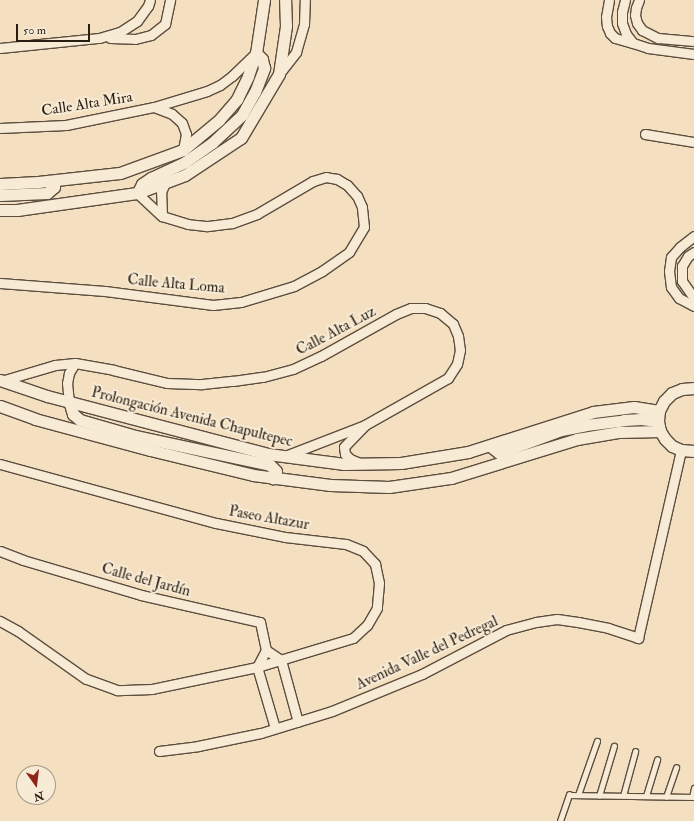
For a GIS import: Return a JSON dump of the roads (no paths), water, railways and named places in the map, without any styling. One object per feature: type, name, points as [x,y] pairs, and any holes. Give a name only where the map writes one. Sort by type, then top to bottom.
[{"type":"street","points":[[99,38],[120,32],[137,21],[148,6],[150,0]]},
{"type":"street","points":[[0,48],[99,38],[135,39],[151,35],[165,24],[170,0]]},
{"type":"street","points":[[0,184],[49,181],[120,173],[183,150],[219,120],[237,99],[248,76],[256,53],[264,0]]},
{"type":"street","points":[[279,74],[286,26],[285,0]]},
{"type":"street","points":[[0,210],[40,207],[137,193],[185,176],[241,138],[279,74],[296,52],[304,24],[305,0]]},
{"type":"street","points":[[609,0],[606,17],[607,26],[615,38],[648,48],[694,54]]},
{"type":"street","points":[[625,0],[622,12],[622,23],[626,34],[633,43]]},
{"type":"street","points":[[639,0],[636,8],[636,15],[637,23],[642,30],[658,38],[694,41]]},
{"type":"street","points":[[137,193],[142,184],[151,178],[185,162],[212,143],[242,114],[255,92],[264,68],[262,59],[256,53]]},
{"type":"street","name":"Calle Alta Mira","points":[[0,128],[66,125],[154,108],[207,91],[220,85],[232,76],[256,53]]},
{"type":"street","name":"Calle Alta Mira","points":[[154,108],[172,114],[182,123],[186,134],[183,150]]},
{"type":"street","points":[[645,134],[694,142]]},
{"type":"street","name":"Calle Alta Loma","points":[[0,283],[105,292],[213,305],[241,302],[294,286],[322,271],[349,252],[364,227],[362,207],[357,196],[347,185],[337,179],[326,177],[313,181],[257,214],[232,223],[206,226],[188,224],[162,216],[137,193]]},
{"type":"street","points":[[0,195],[47,192],[54,187],[54,185],[49,181]]},
{"type":"street","points":[[162,216],[161,192],[165,183]]},
{"type":"street","points":[[694,236],[680,247],[671,257],[669,271],[671,287],[679,298],[694,306]]},
{"type":"street","points":[[694,252],[688,256],[682,266],[682,281],[694,298]]},
{"type":"street","name":"Calle Alta Luz","points":[[0,380],[50,366],[76,363],[167,383],[202,384],[233,381],[293,369],[322,356],[396,314],[411,308],[425,308],[440,313],[452,324],[458,336],[460,350],[457,364],[448,378],[365,425],[284,456]]},
{"type":"street","points":[[76,363],[69,373],[67,383],[69,401],[73,414],[80,420],[135,436],[270,466],[276,471],[273,478]]},
{"type":"street","name":"Prolongación Avenida Chapultepec","points":[[0,380],[69,401],[268,454],[344,464],[402,463],[468,452],[593,412],[634,407],[659,421]]},
{"type":"street","points":[[694,388],[682,389],[672,393],[664,401],[659,421],[665,439],[681,450],[694,451]]},
{"type":"street","points":[[0,406],[35,419],[150,450],[253,475],[330,485],[389,487],[451,478],[577,439],[619,432],[659,421]]},
{"type":"street","name":"Calle Alta Luz","points":[[364,464],[350,459],[345,454],[344,447],[365,425]]},
{"type":"street","name":"Avenida Valle del Pedregal","points":[[159,751],[198,746],[298,722],[369,696],[422,674],[506,630],[536,622],[557,620],[578,622],[608,628],[638,638],[681,450]]},
{"type":"street","name":"Paseo Altazur","points":[[0,464],[216,523],[285,538],[346,544],[363,551],[375,564],[379,583],[377,608],[367,625],[353,638],[258,667],[152,689],[118,690],[86,679],[18,631],[0,621]]},
{"type":"street","name":"Calle del Jardín","points":[[0,551],[141,595],[260,622],[266,650]]},
{"type":"street","points":[[275,728],[258,667],[266,650],[281,660],[298,722]]},
{"type":"lane","points":[[578,795],[597,741]]},
{"type":"lane","points":[[600,796],[614,746]]},
{"type":"lane","points":[[623,796],[635,752]]},
{"type":"lane","points":[[646,796],[657,760]]},
{"type":"lane","points":[[666,797],[676,768]]},
{"type":"lane","points":[[560,821],[569,795],[693,797],[694,788]]}]
